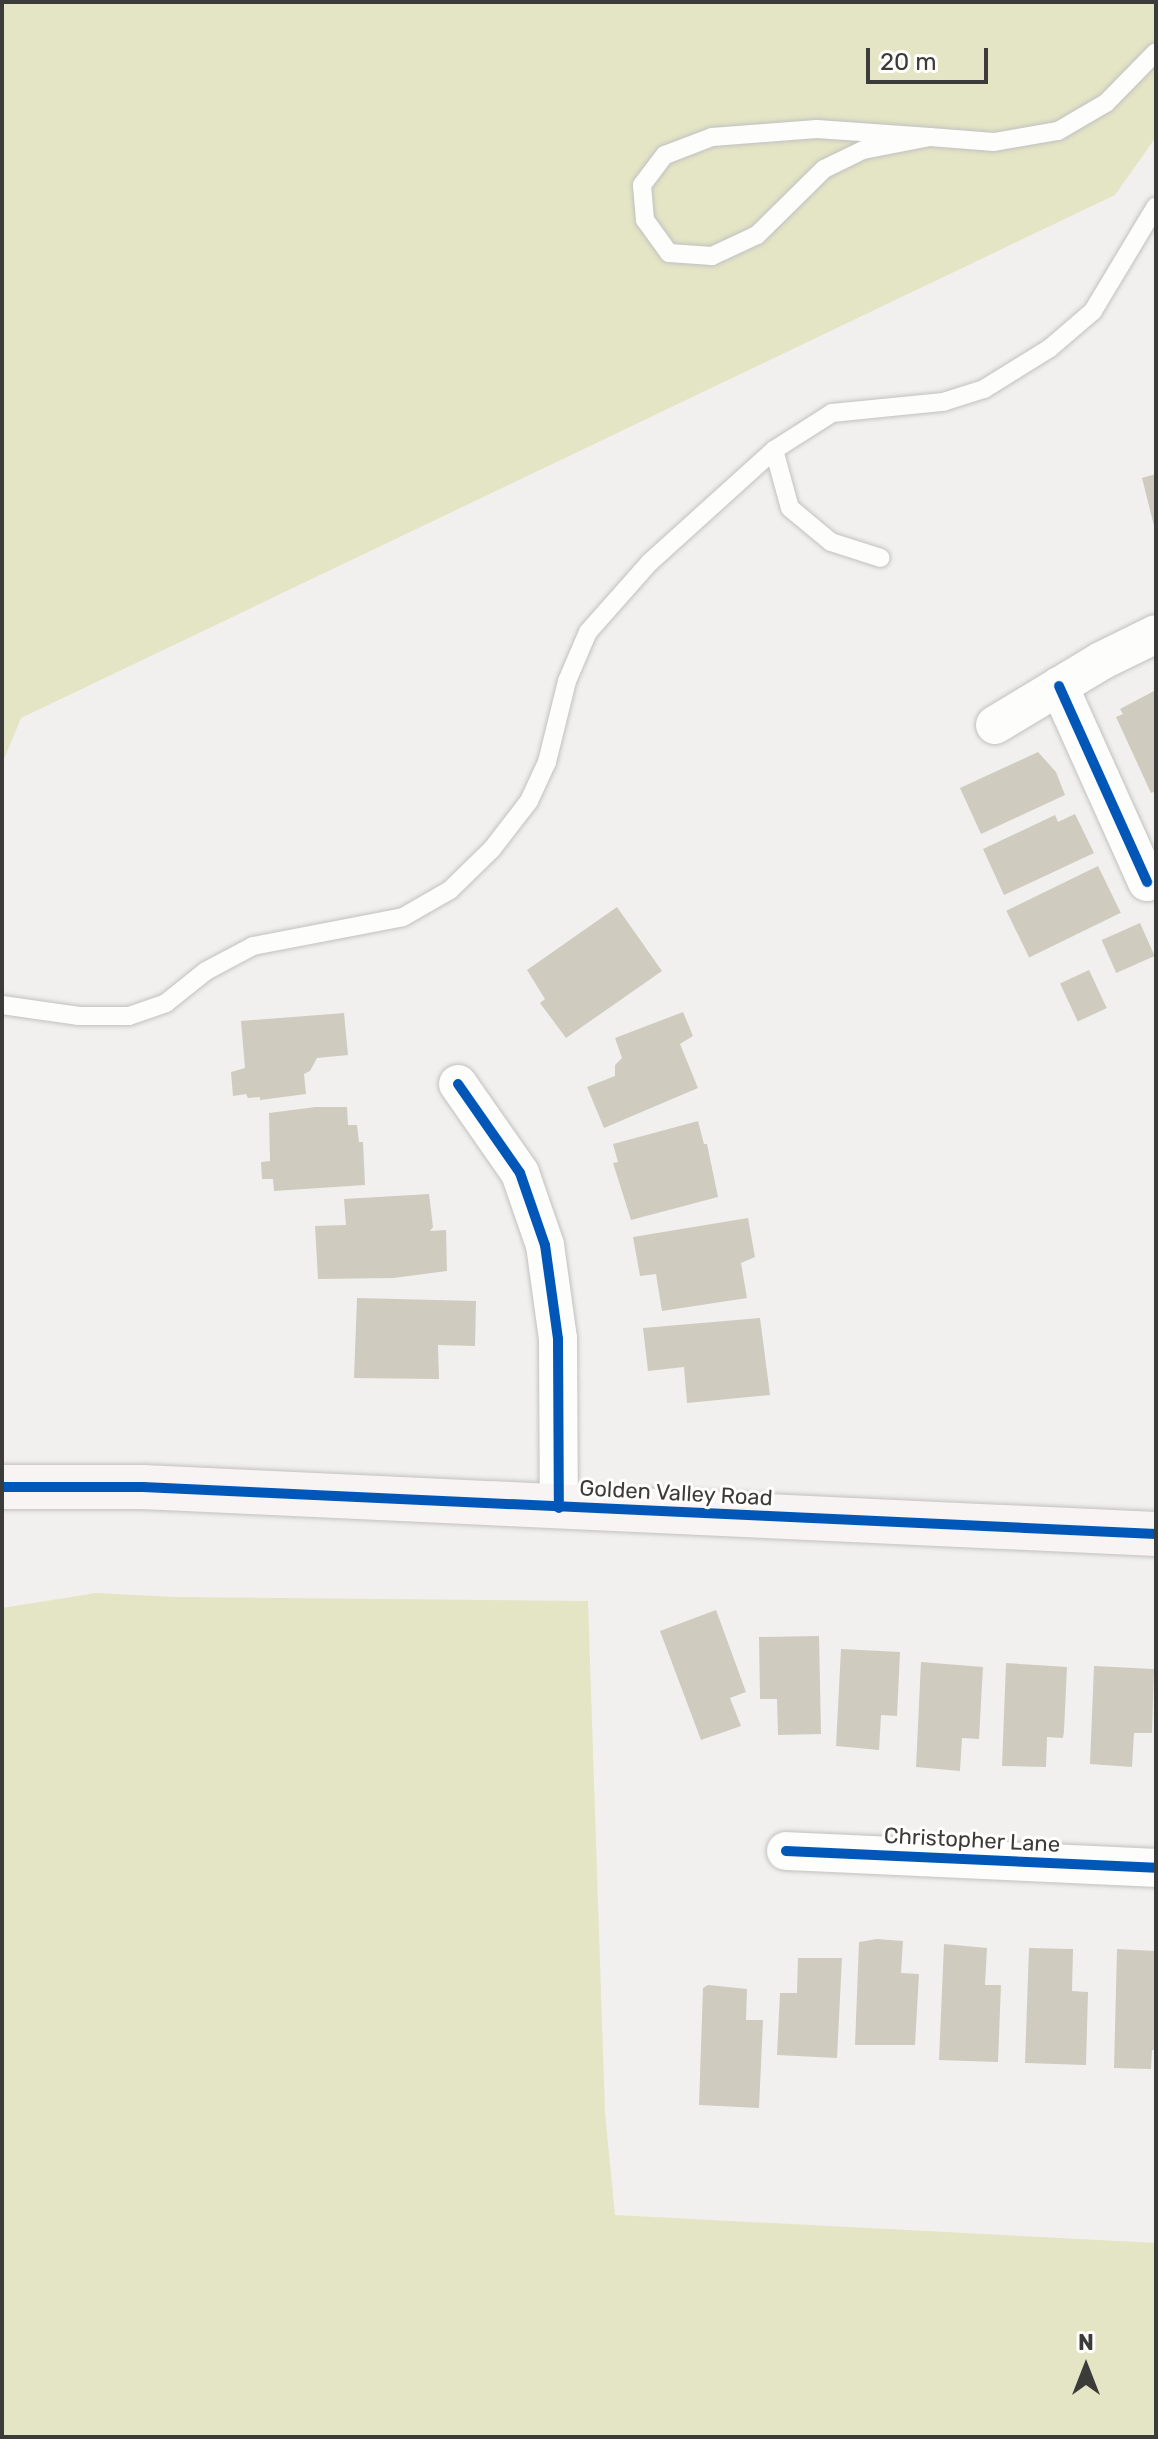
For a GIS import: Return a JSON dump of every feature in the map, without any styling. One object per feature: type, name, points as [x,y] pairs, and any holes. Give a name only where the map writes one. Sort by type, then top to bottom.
[{"type":"main road","name":"Golden Valley Road","points":[[2,1487],[143,1487],[1156,1534]]},
{"type":"street","points":[[995,725],[1059,686],[1156,634]]},
{"type":"street","points":[[1059,686],[1147,882]]},
{"type":"street","points":[[458,1084],[520,1173],[545,1245],[558,1339],[559,1508]]},
{"type":"street","name":"Christopher Lane","points":[[786,1851],[1156,1868]]},
{"type":"lane","points":[[930,137],[863,150],[824,169],[757,235],[712,256],[669,253],[645,220],[642,185],[665,155],[712,137],[817,129],[930,137],[994,142],[1058,131],[1106,103],[1156,52]]},
{"type":"lane","points":[[2,1005],[79,1016],[129,1016],[166,1003],[206,971],[253,946],[403,917],[450,890],[492,849],[529,801],[547,762],[567,681],[588,632],[649,563],[774,450],[832,413],[943,402],[984,389],[1050,348],[1093,311],[1156,206]]},
{"type":"lane","points":[[774,450],[790,508],[831,542],[881,558]]},
{"type":"green space","points":[[2,2],[1156,2],[1156,137],[1115,195],[21,718],[2,764]]},
{"type":"green space","points":[[96,1593],[175,1597],[588,1601],[605,2113],[615,2215],[1156,2243],[1156,2437],[2,2437],[2,1608]]},
{"type":"building","points":[[1156,474],[1156,530],[1155,530],[1142,478]]},
{"type":"building","points":[[1156,690],[1156,791],[1151,793],[1116,717],[1123,714],[1120,709]]},
{"type":"building","points":[[1038,752],[1056,772],[1065,795],[981,834],[960,788]]},
{"type":"building","points":[[1075,814],[1094,853],[1004,895],[983,849],[1055,815],[1058,822]]},
{"type":"building","points":[[1098,866],[1121,913],[1029,957],[1006,911]]},
{"type":"building","points":[[617,907],[662,971],[566,1038],[540,1003],[545,999],[527,970]]},
{"type":"building","points":[[1140,923],[1155,956],[1116,973],[1102,940]]},
{"type":"building","points":[[1089,970],[1107,1008],[1078,1022],[1060,984]]},
{"type":"building","points":[[683,1012],[693,1036],[680,1044],[698,1088],[604,1128],[587,1087],[615,1076],[615,1065],[622,1058],[615,1038]]},
{"type":"building","points":[[344,1013],[348,1055],[317,1058],[310,1071],[304,1074],[306,1094],[260,1100],[260,1097],[248,1098],[246,1094],[233,1096],[231,1072],[245,1068],[241,1021]]},
{"type":"building","points":[[347,1107],[348,1125],[357,1125],[359,1142],[363,1142],[365,1185],[274,1191],[273,1179],[262,1179],[261,1162],[270,1161],[269,1113]]},
{"type":"building","points":[[698,1121],[704,1144],[707,1144],[718,1197],[631,1220],[613,1163],[618,1162],[613,1144]]},
{"type":"building","points":[[429,1194],[433,1227],[430,1231],[446,1230],[447,1271],[393,1278],[318,1279],[315,1226],[346,1225],[344,1199]]},
{"type":"building","points":[[748,1218],[755,1257],[741,1263],[747,1298],[662,1311],[656,1274],[640,1276],[633,1237]]},
{"type":"building","points":[[357,1298],[476,1301],[475,1346],[438,1345],[439,1379],[354,1378]]},
{"type":"building","points":[[760,1318],[770,1395],[687,1403],[684,1367],[648,1371],[643,1328]]},
{"type":"building","points":[[716,1610],[746,1692],[730,1698],[741,1726],[701,1740],[660,1631]]},
{"type":"building","points":[[819,1636],[821,1734],[778,1735],[777,1699],[760,1699],[759,1637]]},
{"type":"building","points":[[841,1649],[900,1652],[897,1716],[881,1715],[879,1750],[836,1746]]},
{"type":"building","points":[[921,1662],[983,1667],[979,1739],[962,1738],[960,1771],[916,1767]]},
{"type":"building","points":[[1006,1663],[1067,1667],[1063,1738],[1047,1737],[1046,1767],[1002,1766]]},
{"type":"building","points":[[1094,1666],[1154,1669],[1152,1733],[1134,1733],[1132,1767],[1090,1764]]},
{"type":"building","points":[[877,1939],[903,1941],[901,1973],[919,1974],[915,2045],[855,2045],[859,1942]]},
{"type":"building","points":[[944,1944],[987,1948],[985,1985],[1001,1985],[998,2062],[939,2060]]},
{"type":"building","points":[[1029,1948],[1073,1949],[1072,1991],[1088,1992],[1086,2065],[1025,2063]]},
{"type":"building","points":[[1117,1949],[1156,1951],[1156,2050],[1152,2050],[1151,2069],[1114,2068]]},
{"type":"building","points":[[798,1958],[842,1958],[837,2058],[777,2055],[780,1993],[797,1993]]},
{"type":"building","points":[[708,1985],[747,1989],[746,2020],[763,2020],[759,2108],[699,2105],[703,1988]]},
{"type":"cycle path","points":[[1059,686],[1147,882]]},
{"type":"cycle path","points":[[458,1084],[520,1173],[545,1245],[558,1339],[559,1508]]},
{"type":"cycle path","points":[[2,1487],[143,1487],[1156,1534]]},
{"type":"cycle path","points":[[786,1851],[1156,1868]]}]
